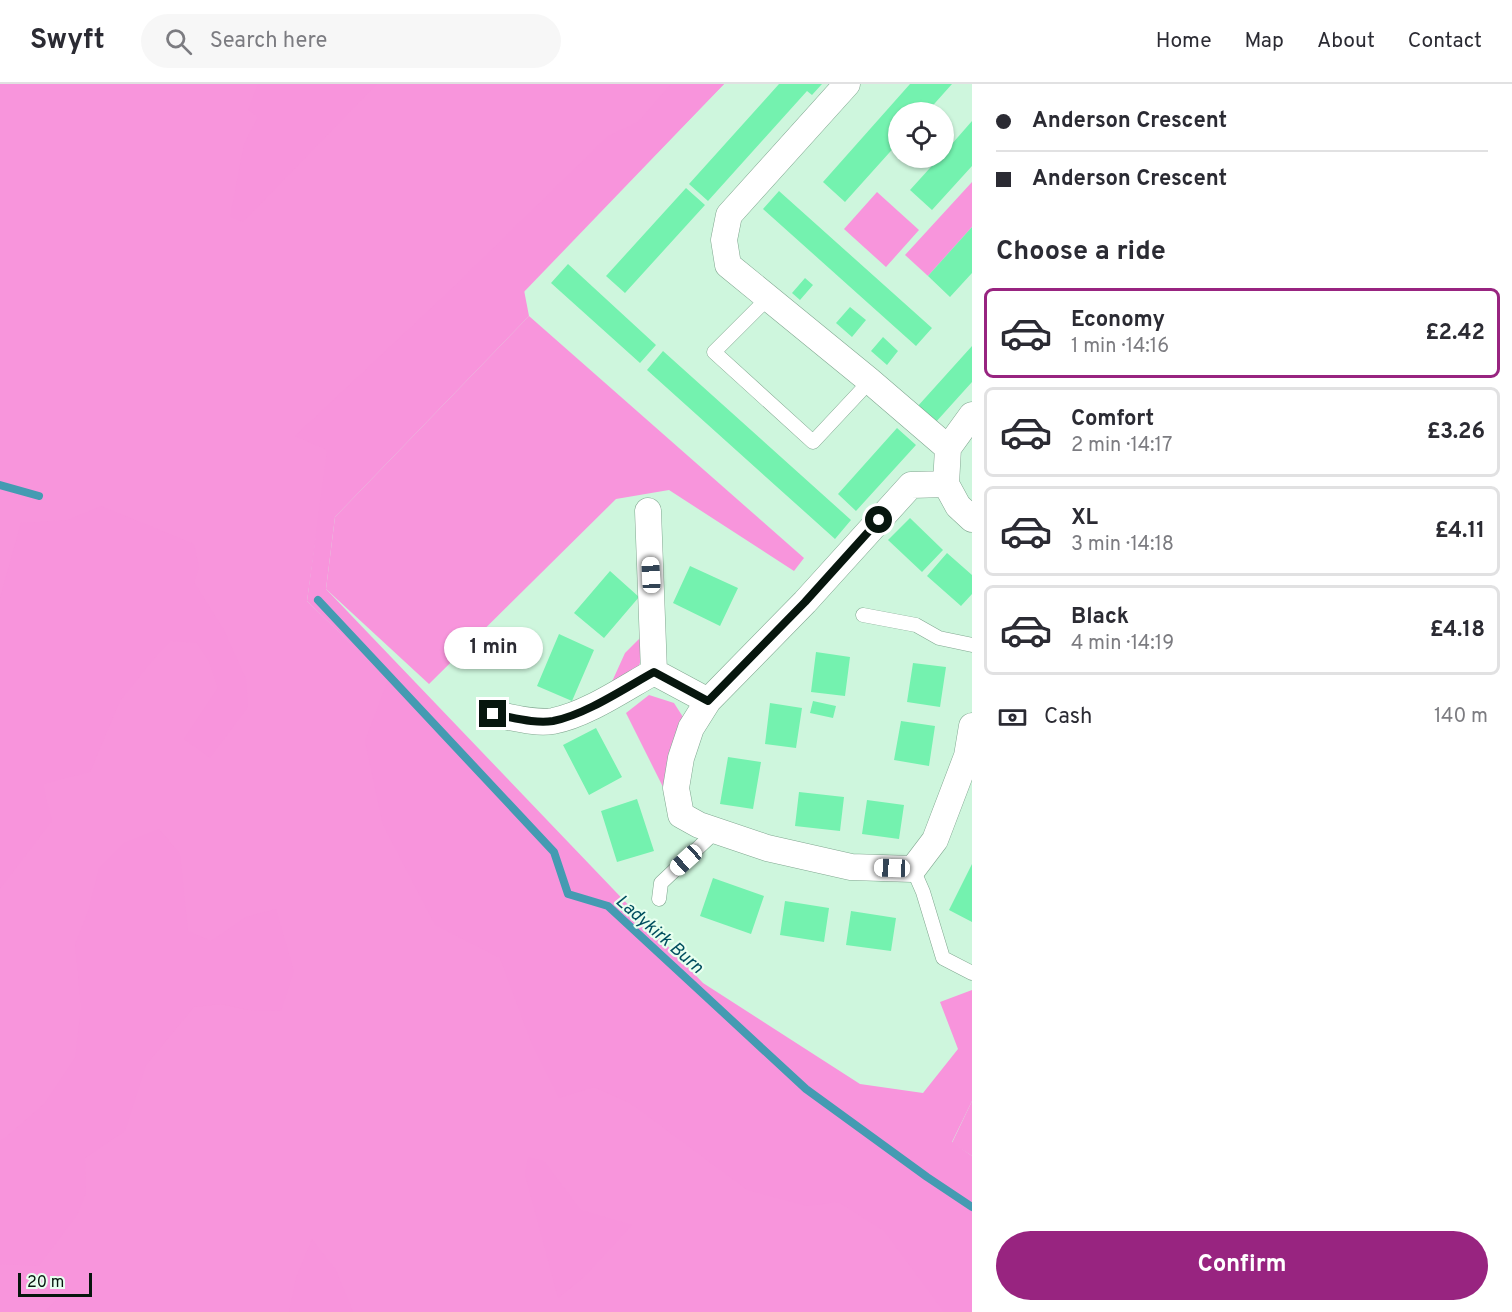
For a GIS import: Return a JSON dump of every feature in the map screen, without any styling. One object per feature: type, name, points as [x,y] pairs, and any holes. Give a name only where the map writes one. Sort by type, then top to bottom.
[{"type":"street","points":[[847,84],[729,215],[724,240],[728,265],[870,381],[947,465],[958,506],[972,519]]},
{"type":"street","points":[[972,415],[947,465],[911,485],[805,602],[708,701],[692,728],[681,758],[676,788],[681,815],[699,825],[767,848],[851,867],[913,869],[935,840],[967,756],[972,726]]},
{"type":"street","points":[[648,511],[654,672]]},
{"type":"street","points":[[654,672],[708,701]]},
{"type":"street","points":[[493,714],[526,720],[552,721],[576,715],[654,672]]},
{"type":"lane","points":[[768,298],[714,352],[813,442],[870,381]]},
{"type":"lane","points":[[863,615],[916,625],[939,638],[972,645]]},
{"type":"lane","points":[[659,899],[661,883],[716,831]]},
{"type":"lane","points":[[913,869],[923,892],[943,958],[972,973]]},
{"type":"shaded area","points":[[0,84],[724,84],[321,503],[307,601],[907,1181],[972,1312],[0,1312]]},
{"type":"shaded area","points":[[258,84],[377,84],[243,222],[230,217],[244,144],[258,117],[248,110]]},
{"type":"shaded area","points":[[671,84],[724,84],[524,290],[529,316],[335,517],[326,589],[703,983],[860,1084],[923,1093],[958,1049],[940,1002],[972,990],[972,1101],[952,1142],[972,1156],[972,1312],[944,1312],[884,1231],[838,1202],[807,1206],[747,1190],[630,1103],[594,1087],[559,1098],[531,1042],[500,958],[435,925],[383,825],[365,741],[388,680],[307,601],[327,450],[295,436],[442,298],[608,136],[638,122]]},
{"type":"shaded area","points":[[972,182],[972,227],[928,276],[905,255]]},
{"type":"shaded area","points":[[877,192],[919,230],[886,267],[844,229]]},
{"type":"shaded area","points":[[529,316],[804,558],[794,571],[669,490],[616,499],[429,684],[326,589],[335,517]]},
{"type":"shaded area","points":[[101,506],[194,544],[199,567],[194,582],[224,630],[246,679],[248,707],[210,758],[184,739],[218,688],[209,661],[197,643],[171,641],[120,701],[90,772],[43,784],[52,821],[0,889],[0,598],[21,523],[68,520]]},
{"type":"shaded area","points":[[648,630],[646,648],[635,675],[610,686],[625,653]]},
{"type":"shaded area","points":[[649,695],[674,703],[683,717],[679,742],[663,787],[626,713]]},
{"type":"shaded area","points":[[159,829],[180,854],[188,931],[211,941],[246,917],[276,909],[294,971],[281,1011],[248,1010],[221,1004],[194,1007],[146,1065],[125,1131],[85,1158],[86,1193],[77,1215],[39,1266],[0,1264],[0,1140],[45,1103],[75,1058],[81,1008],[75,944],[89,909],[99,868],[124,843]]},
{"type":"shaded area","points":[[972,1101],[972,1156],[952,1143]]},
{"type":"shaded area","points":[[528,1157],[544,1161],[581,1210],[632,1225],[584,1277],[558,1298],[525,1174]]},
{"type":"shaded area","points":[[312,1239],[336,1270],[353,1312],[289,1312],[296,1278]]},
{"type":"shaded area","points":[[68,1289],[100,1297],[100,1312],[44,1312]]},
{"type":"building","points":[[779,84],[822,84],[812,95],[807,91],[708,201],[689,184]]},
{"type":"building","points":[[910,84],[952,84],[936,102],[894,102]]},
{"type":"building","points":[[888,109],[888,154],[845,202],[823,182]]},
{"type":"building","points":[[972,121],[972,166],[932,210],[910,190],[930,168],[954,168],[954,142]]},
{"type":"building","points":[[686,188],[705,205],[625,293],[606,276]]},
{"type":"building","points":[[779,191],[932,328],[916,346],[763,209]]},
{"type":"building","points":[[972,227],[972,273],[950,297],[928,276]]},
{"type":"building","points":[[568,264],[656,345],[640,363],[551,283]]},
{"type":"building","points":[[805,278],[813,285],[800,300],[792,293]]},
{"type":"building","points":[[850,307],[866,320],[852,337],[836,323]]},
{"type":"building","points":[[883,337],[898,351],[887,365],[871,351]]},
{"type":"building","points":[[972,346],[972,382],[935,423],[917,407]]},
{"type":"building","points":[[663,351],[851,520],[835,539],[647,370]]},
{"type":"building","points":[[897,428],[916,445],[856,511],[838,494]]},
{"type":"building","points":[[910,518],[943,550],[922,572],[888,540]]},
{"type":"building","points":[[947,553],[972,575],[972,594],[961,606],[927,576]]},
{"type":"building","points":[[690,566],[738,588],[720,626],[673,603]]},
{"type":"building","points":[[610,571],[639,597],[604,638],[574,613]]},
{"type":"building","points":[[559,634],[594,650],[572,701],[537,686]]},
{"type":"building","points":[[816,652],[850,657],[845,696],[811,692]]},
{"type":"building","points":[[913,663],[946,667],[940,707],[907,702]]},
{"type":"building","points":[[813,701],[836,706],[833,718],[810,713]]},
{"type":"building","points":[[770,703],[802,708],[796,748],[765,744]]},
{"type":"building","points":[[901,721],[935,726],[929,766],[894,760]]},
{"type":"building","points":[[596,728],[622,777],[589,795],[563,745]]},
{"type":"building","points":[[728,757],[761,762],[753,809],[720,804]]},
{"type":"building","points":[[799,792],[844,797],[840,831],[795,826]]},
{"type":"building","points":[[637,799],[654,851],[617,862],[601,811]]},
{"type":"building","points":[[867,800],[904,805],[899,839],[862,834]]},
{"type":"building","points":[[972,864],[972,922],[949,910]]},
{"type":"building","points":[[713,878],[764,896],[751,934],[700,916]]},
{"type":"building","points":[[785,901],[829,908],[824,942],[780,935]]},
{"type":"building","points":[[851,911],[896,918],[891,951],[846,945]]},
{"type":"waterway","points":[[0,485],[39,496]]},
{"type":"waterway","name":"Ladykirk Burn","points":[[318,600],[554,852],[568,894],[608,906],[806,1089],[972,1207]]},
{"type":"route","points":[[493,714],[526,720],[552,721],[576,715],[654,672],[708,701],[805,602],[879,520]]}]
